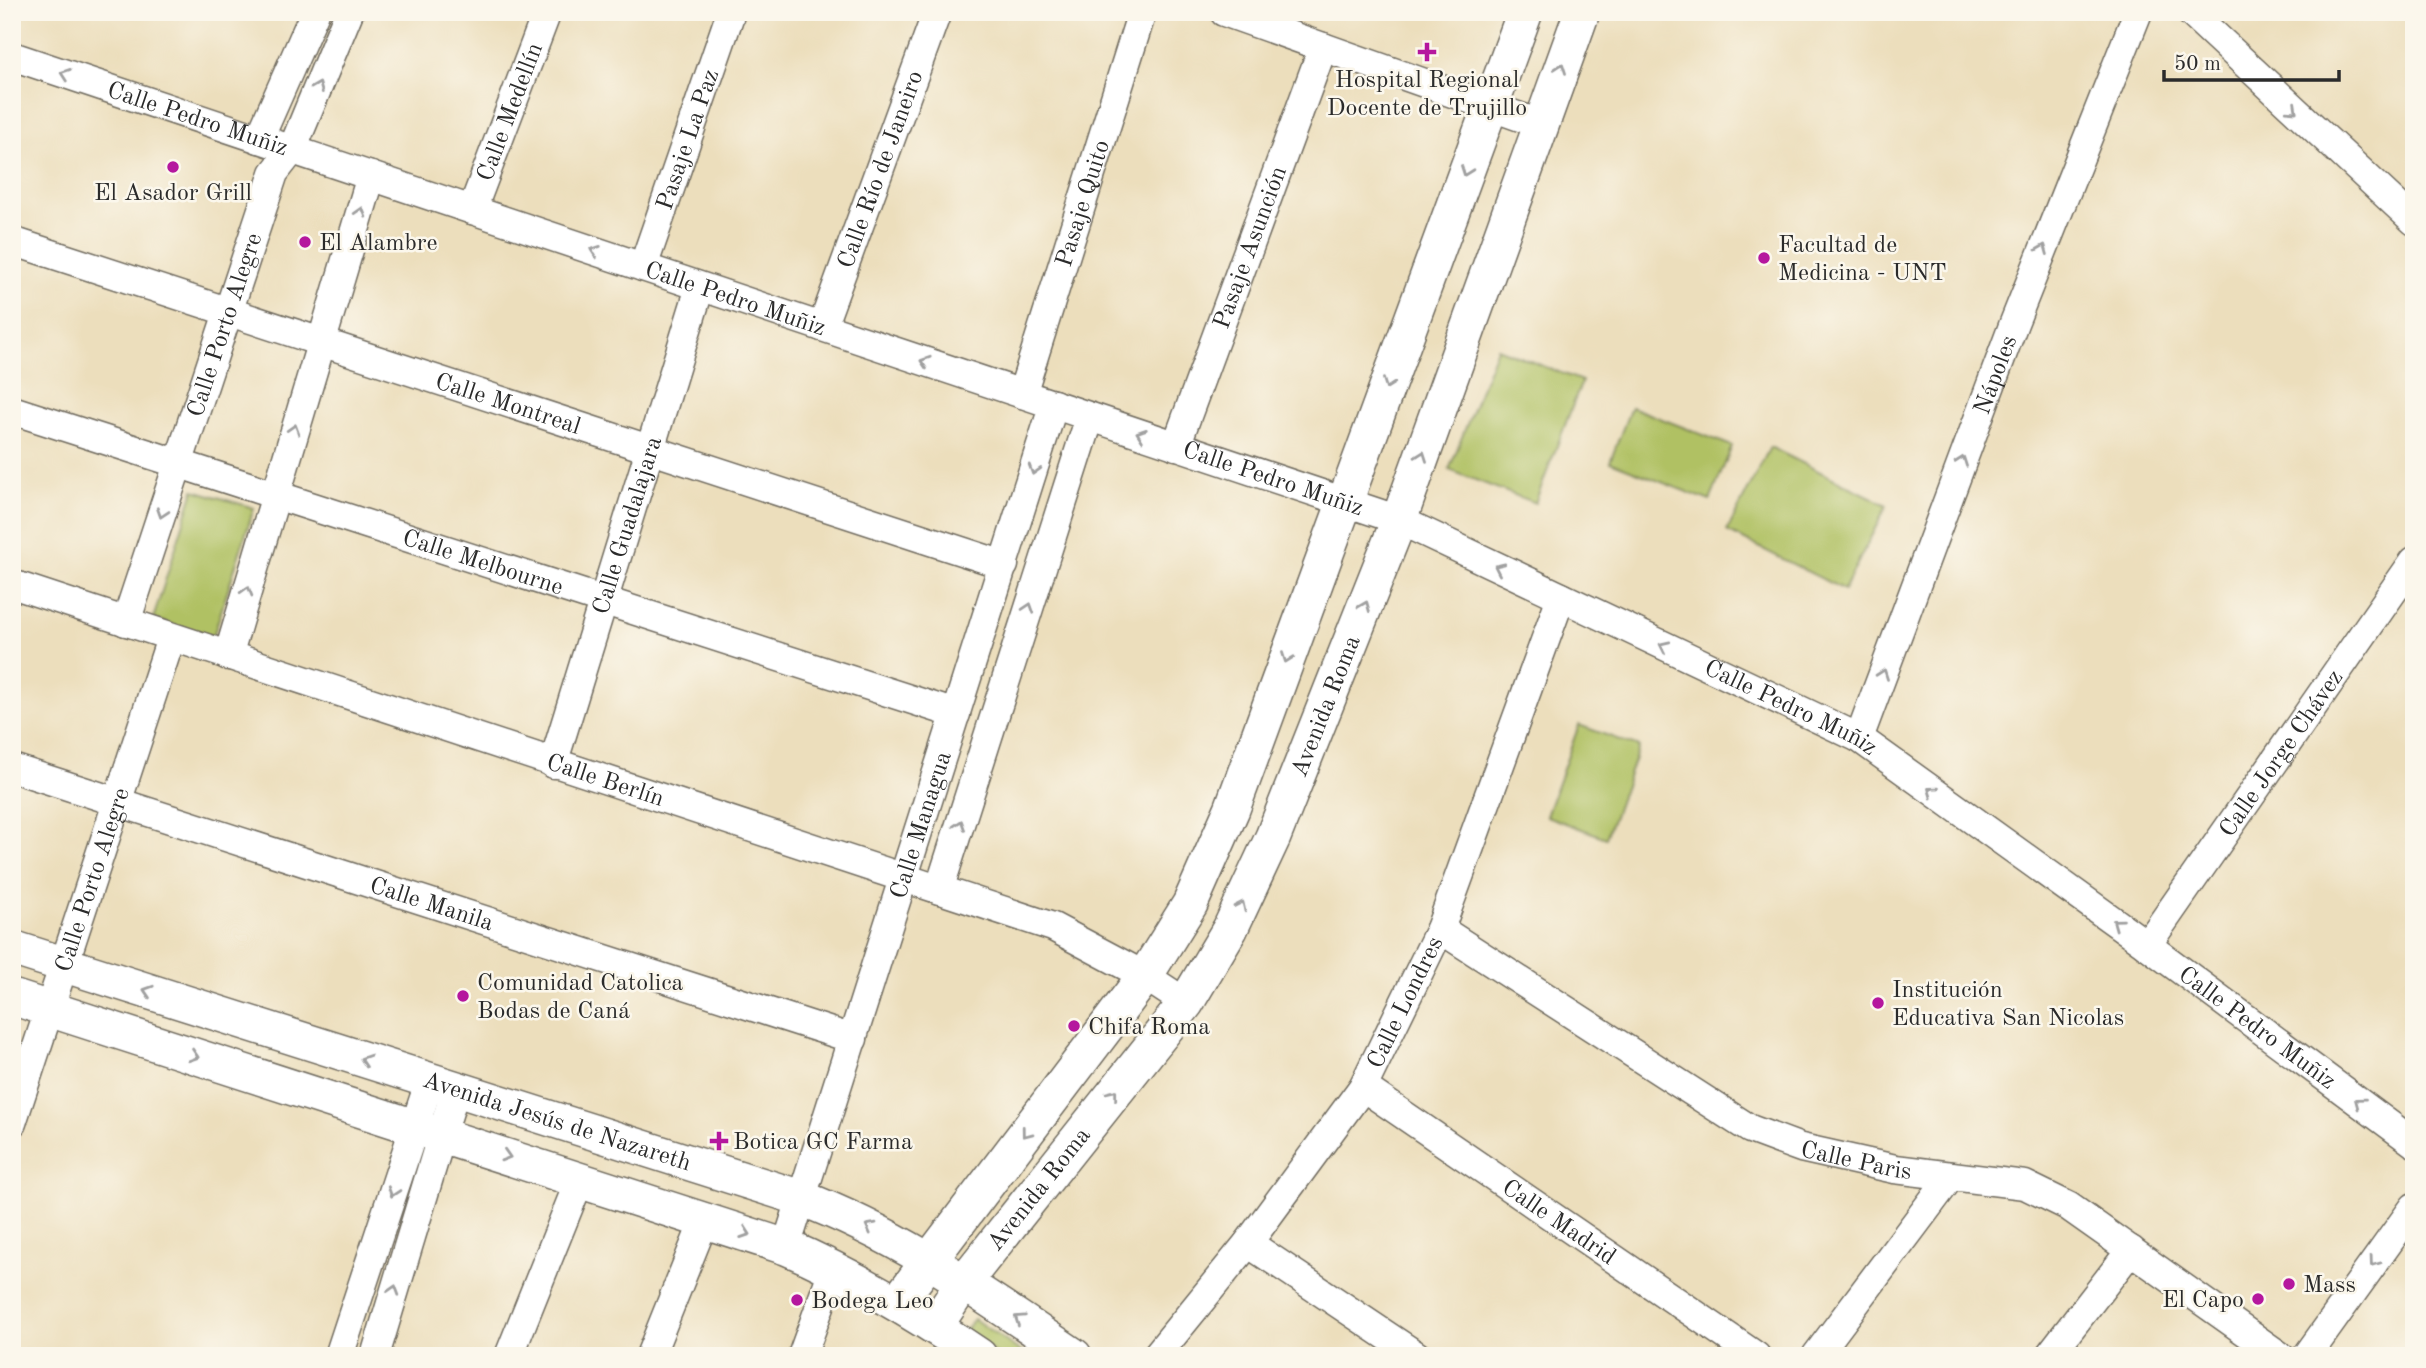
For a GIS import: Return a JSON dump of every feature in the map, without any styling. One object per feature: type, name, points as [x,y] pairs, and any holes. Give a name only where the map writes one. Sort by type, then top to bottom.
[{"type":"main road","name":"Avenida Roma","points":[[897,1303],[1145,976],[1190,904],[1232,809],[1525,12]]},
{"type":"main road","name":"Avenida Roma","points":[[935,1326],[964,1282],[1186,1003],[1230,929],[1273,837],[1399,520],[1582,12]]},
{"type":"main road","name":"Avenida Jesús de Nazareth","points":[[12,948],[801,1198],[858,1220],[930,1259],[1074,1356]]},
{"type":"main road","name":"Avenida Jesús de Nazareth","points":[[12,997],[786,1247],[834,1267],[935,1326],[979,1356]]},
{"type":"main road","points":[[311,1094],[327,1048]]},
{"type":"street","points":[[259,139],[315,12]]},
{"type":"street","name":"Calle Porto Alegre","points":[[126,622],[274,173],[292,150],[349,12]]},
{"type":"street","name":"Calle Medellín","points":[[472,210],[547,12]]},
{"type":"street","name":"Pasaje La Paz","points":[[643,267],[731,12]]},
{"type":"street","name":"Calle Río de Janeiro","points":[[822,327],[937,12]]},
{"type":"street","name":"Pasaje Quito","points":[[1022,394],[1142,12]]},
{"type":"street","points":[[1224,12],[1540,124]]},
{"type":"street","name":"Nápoles","points":[[1859,738],[2014,323],[2138,12]]},
{"type":"street","points":[[2190,12],[2414,221]]},
{"type":"street","name":"Pasaje Asunción","points":[[1176,446],[1323,47]]},
{"type":"street","name":"Calle Pedro Muñiz","points":[[12,56],[1399,520],[1859,738],[2147,945],[2414,1143]]},
{"type":"street","points":[[228,656],[274,495],[372,176]]},
{"type":"street","name":"Calle Montreal","points":[[12,241],[1004,565]]},
{"type":"street","name":"Calle Guadalajara","points":[[553,764],[606,602],[701,287]]},
{"type":"street","name":"Calle Managua","points":[[786,1247],[1054,404]]},
{"type":"street","name":"Calle Melbourne","points":[[12,410],[956,715]]},
{"type":"street","name":"Calle Managua","points":[[939,890],[1090,417]]},
{"type":"street","name":"Calle Jorge Chávez","points":[[2147,945],[2414,561]]},
{"type":"street","name":"Calle Berlín","points":[[12,584],[1053,927],[1145,976],[1186,1003]]},
{"type":"street","name":"Calle Londres","points":[[1156,1356],[1248,1243],[1363,1087],[1440,929],[1561,597]]},
{"type":"street","name":"Calle Porto Alegre","points":[[12,1122],[171,638]]},
{"type":"street","name":"Calle Manila","points":[[12,768],[853,1039]]},
{"type":"street","name":"Calle Paris","points":[[1440,929],[1750,1129],[1801,1148],[1895,1169],[2025,1185],[2068,1206],[2280,1356]]},
{"type":"street","points":[[375,1356],[428,1132],[443,1084]]},
{"type":"street","name":"Calle Madrid","points":[[1363,1087],[1756,1356]]},
{"type":"street","points":[[339,1356],[428,1132]]},
{"type":"street","points":[[1816,1356],[1951,1176]]},
{"type":"street","points":[[509,1356],[580,1179]]},
{"type":"street","points":[[2307,1356],[2414,1207]]},
{"type":"street","points":[[650,1356],[705,1219]]},
{"type":"street","points":[[1248,1243],[1417,1356]]},
{"type":"street","points":[[2049,1356],[2131,1250]]},
{"type":"street","points":[[802,1356],[834,1267]]},
{"type":"green space","points":[[1497,348],[1582,381],[1535,503],[1449,470]]},
{"type":"green space","points":[[1631,407],[1732,446],[1710,501],[1610,462]]},
{"type":"green space","points":[[1770,447],[1887,505],[1844,590],[1727,531]]},
{"type":"green space","points":[[194,490],[254,508],[213,637],[153,619]]},
{"type":"green space","points":[[1579,725],[1639,747],[1606,838],[1546,816]]},
{"type":"green space","points":[[974,1319],[1027,1356],[999,1356],[964,1331]]},
{"type":"place","name":"Hospital Regional Docente de Trujillo","points":[[1427,52]]},
{"type":"place","name":"El Asador Grill","points":[[173,167]]},
{"type":"place","name":"El Alambre","points":[[305,242]]},
{"type":"place","name":"Facultad de Medicina - UNT","points":[[1764,258]]},
{"type":"place","name":"Comunidad Catolica Bodas de Caná","points":[[463,996]]},
{"type":"place","name":"Institución Educativa San Nicolas","points":[[1878,1003]]},
{"type":"place","name":"Chifa Roma","points":[[1074,1026]]},
{"type":"place","name":"Botica GC Farma","points":[[719,1141]]},
{"type":"place","name":"Mass","points":[[2289,1284]]},
{"type":"place","name":"El Capo","points":[[2258,1299]]},
{"type":"place","name":"Bodega Leo","points":[[797,1300]]}]
